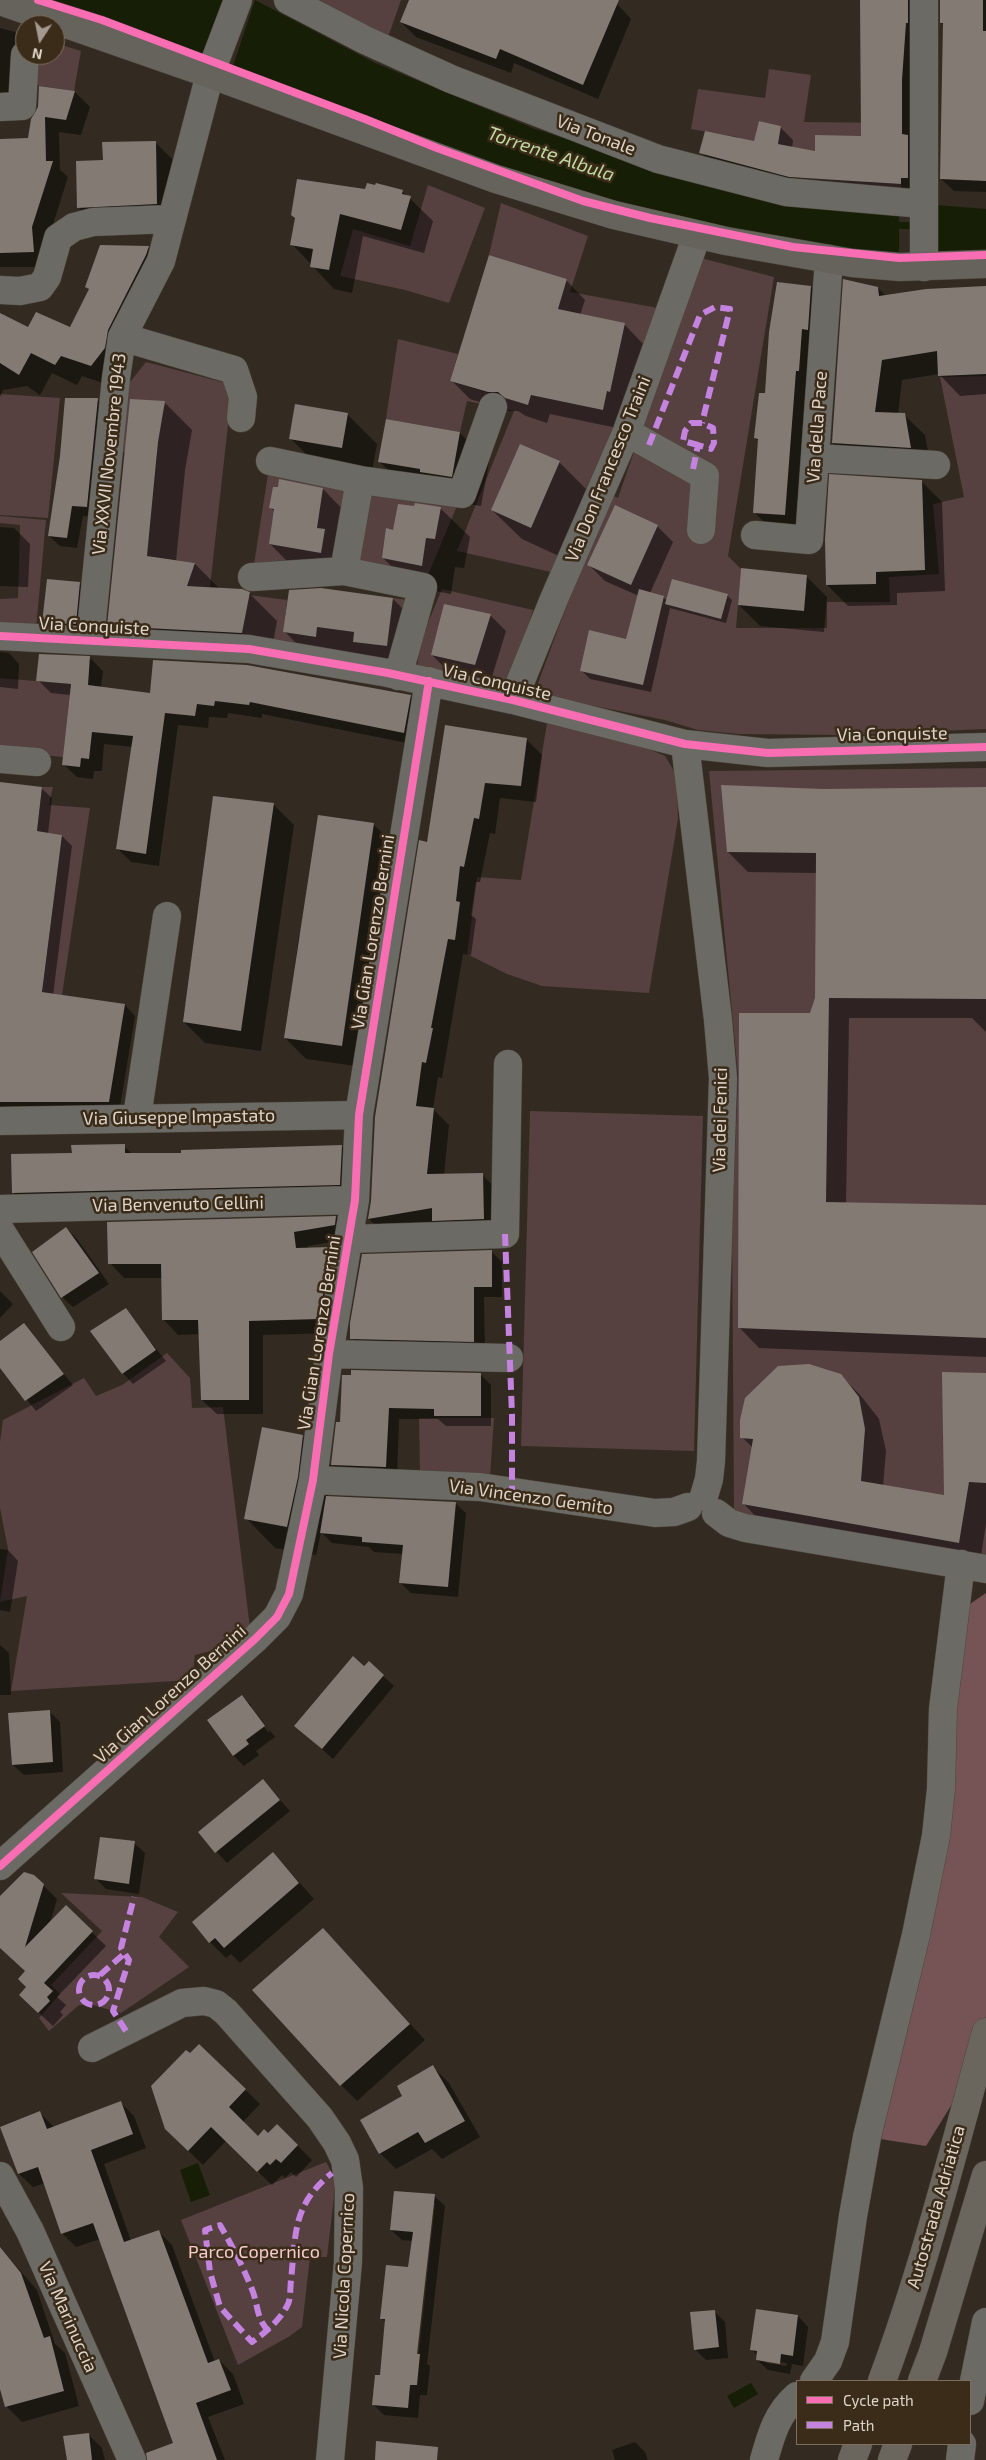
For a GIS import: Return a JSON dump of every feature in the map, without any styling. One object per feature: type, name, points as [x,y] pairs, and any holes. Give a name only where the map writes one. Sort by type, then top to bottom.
[{"type":"highway","name":"Autostrada Adriatica","points":[[882,2380],[947,2175],[986,2032]]},
{"type":"highway","points":[[922,2380],[933,2352],[986,2175]]},
{"type":"highway","points":[[852,2460],[858,2445]]},
{"type":"highway","points":[[892,2460],[898,2445]]},
{"type":"main road","points":[[0,1],[22,15]]},
{"type":"main road","points":[[65,28],[214,65],[459,166],[547,196],[697,235],[829,260],[876,266],[924,260],[986,264]]},
{"type":"street","name":"Via XXVII Novembre 1943","points":[[90,640],[116,378],[122,337],[161,261],[214,65],[238,0]]},
{"type":"street","name":"Via Tonale","points":[[288,0],[365,40],[451,79],[658,159],[786,192],[923,204]]},
{"type":"street","points":[[924,0],[924,260]]},
{"type":"street","points":[[0,107],[22,106],[24,65]]},
{"type":"street","points":[[0,290],[20,291],[40,287],[47,277],[58,238],[74,227],[93,222],[171,219]]},
{"type":"street","name":"Via Don Francesco Traini","points":[[513,700],[554,599],[628,431],[697,235]]},
{"type":"street","name":"Via della Pace","points":[[755,535],[809,540],[829,260]]},
{"type":"street","points":[[122,337],[234,370],[243,397],[241,418]]},
{"type":"street","points":[[270,461],[360,480],[462,494],[493,407]]},
{"type":"street","points":[[628,431],[636,438],[705,476],[701,530]]},
{"type":"street","points":[[815,458],[936,465]]},
{"type":"street","points":[[344,571],[360,480]]},
{"type":"street","points":[[252,577],[344,571],[423,587],[398,676]]},
{"type":"street","name":"Via Conquiste","points":[[0,636],[249,649],[429,681],[513,700],[685,744],[768,753],[986,747]]},
{"type":"street","name":"Via Gian Lorenzo Bernini","points":[[0,1866],[272,1623],[286,1602],[293,1581],[313,1480],[329,1354],[355,1200],[359,1115],[429,681]]},
{"type":"street","name":"Via dei Fenici","points":[[685,744],[718,1020],[723,1078],[711,1461],[710,1479],[703,1505]]},
{"type":"street","points":[[0,759],[37,762]]},
{"type":"street","points":[[137,1117],[167,916]]},
{"type":"street","points":[[349,1239],[505,1234],[508,1064]]},
{"type":"street","name":"Via Giuseppe Impastato","points":[[0,1121],[137,1117],[359,1115]]},
{"type":"street","name":"Via Benvenuto Cellini","points":[[0,1209],[355,1200]]},
{"type":"street","points":[[0,1230],[61,1327]]},
{"type":"street","points":[[329,1354],[509,1358]]},
{"type":"street","name":"Via Vincenzo Gemito","points":[[313,1480],[480,1487],[655,1514],[674,1512],[703,1505]]},
{"type":"street","points":[[703,1505],[729,1523],[745,1528],[973,1566],[943,1709],[941,1789],[936,1842],[916,1935],[867,2137],[852,2216],[835,2342],[828,2361],[815,2380]]},
{"type":"street","name":"Via Nicola Copernico","points":[[92,2048],[182,2003],[204,2001],[216,2004],[226,2012],[311,2108],[337,2143],[345,2160],[348,2180],[348,2262],[330,2460]]},
{"type":"street","name":"Via Marinuccia","points":[[0,2176],[7,2199],[132,2460]]},
{"type":"street","points":[[971,2396],[986,2322]]},
{"type":"street","points":[[764,2460],[775,2423],[788,2403],[796,2397]]},
{"type":"street","points":[[960,2460],[962,2445]]},
{"type":"green space","points":[[288,0],[401,0],[384,49]]},
{"type":"green space","points":[[65,46],[81,51],[74,91],[35,85],[38,65],[65,65]]},
{"type":"green space","points":[[769,69],[811,75],[804,122],[902,123],[864,131],[865,182],[901,184],[901,193],[799,187],[802,149],[778,144],[781,126],[759,121],[753,147],[737,137],[691,129],[698,89],[765,98]],"holes":[[[815,136],[857,136],[857,181]]]},
{"type":"green space","points":[[428,185],[485,208],[449,303],[405,290],[340,276],[353,229],[410,246]]},
{"type":"green space","points":[[501,203],[588,236],[570,292],[658,308],[612,433],[551,572],[457,551],[514,411],[467,401],[460,432],[386,419],[398,339],[458,354],[450,381],[528,405],[567,279],[489,255]]},
{"type":"green space","points":[[701,258],[774,277],[728,556],[741,569],[736,628],[827,628],[827,602],[890,602],[889,577],[939,574],[933,504],[964,497],[940,377],[986,376],[986,729],[845,735],[738,734],[698,730],[665,720],[534,694],[582,564],[612,495],[618,498]]},
{"type":"green space","points":[[146,362],[226,383],[231,398],[210,587],[187,586],[195,563],[147,556],[157,456],[117,451],[122,392]]},
{"type":"green space","points":[[0,394],[60,398],[48,518],[0,515]]},
{"type":"green space","points":[[270,461],[348,478],[330,572],[252,577]]},
{"type":"green space","points":[[360,480],[462,494],[423,587],[344,571]]},
{"type":"green space","points":[[0,516],[46,520],[36,629],[0,626],[0,599],[18,598],[20,525],[0,523]]},
{"type":"green space","points":[[442,589],[533,610],[508,690],[410,666]]},
{"type":"green space","points":[[249,595],[287,600],[284,632],[315,637],[317,627],[354,632],[353,642],[386,646],[393,598],[408,600],[392,666],[241,639]]},
{"type":"green space","points":[[0,678],[71,684],[63,757],[0,751]]},
{"type":"green space","points":[[547,723],[630,741],[665,756],[677,776],[678,819],[649,993],[542,986],[507,974],[467,954],[477,877],[521,880]]},
{"type":"green space","points":[[986,768],[986,1559],[734,1514],[732,1227],[738,1075],[709,771]]},
{"type":"green space","points":[[42,787],[53,787],[49,805],[90,808],[62,995],[42,992],[62,835],[37,831]]},
{"type":"green space","points":[[530,1111],[703,1116],[694,1451],[521,1446]]},
{"type":"green space","points":[[167,1353],[190,1378],[192,1408],[223,1407],[250,1628],[227,1647],[195,1655],[192,1680],[11,1691],[27,1596],[0,1602],[8,1549],[0,1508],[0,1442],[3,1420],[84,1378],[96,1396],[122,1385]]},
{"type":"green space","points":[[419,1418],[494,1418],[490,1477],[420,1473]]},
{"type":"green space","points":[[61,1893],[142,1897],[178,1912],[159,1937],[189,1967],[121,2013],[93,2005],[79,2005],[49,2031],[39,2018],[60,1994],[51,1985],[102,1931]]},
{"type":"green space","name":"Parco Copernico","points":[[326,2162],[336,2180],[327,2257],[310,2257],[302,2327],[290,2336],[238,2365],[181,2220]]},
{"type":"shaded area","points":[[986,1593],[986,2049],[926,2146],[867,2137],[970,1604]]},
{"type":"water","points":[[54,0],[231,0],[208,56],[104,16]]},
{"type":"water","points":[[255,0],[375,63],[535,129],[677,174],[899,212],[899,258],[793,247],[583,201],[232,69]]},
{"type":"water","points":[[923,204],[986,209],[986,255],[924,257]]},
{"type":"water","points":[[198,2163],[210,2195],[191,2202],[180,2170]]},
{"type":"water","points":[[751,2383],[758,2394],[734,2408],[727,2396]]},
{"type":"building","points":[[409,0],[619,0],[583,85],[500,49],[496,59],[400,22]]},
{"type":"building","points":[[860,0],[908,0],[908,23],[906,23],[902,80],[902,134],[908,135],[908,178],[901,178],[901,184],[789,177],[699,153],[705,131],[754,141],[759,121],[781,126],[778,144],[815,151],[815,135],[861,136]]},
{"type":"building","points":[[940,0],[983,0],[983,31],[986,31],[986,181],[940,179],[943,23],[940,23]]},
{"type":"building","points":[[39,86],[75,91],[66,120],[45,117],[46,161],[53,161],[32,227],[34,252],[0,253],[0,139],[28,138],[31,119],[38,107]]},
{"type":"building","points":[[156,141],[157,204],[77,208],[76,161],[103,160],[102,142]]},
{"type":"building","points":[[297,179],[365,189],[367,183],[375,185],[376,183],[403,190],[402,194],[411,196],[401,230],[340,214],[329,270],[310,267],[313,249],[290,245],[295,218],[291,215]]},
{"type":"building","points":[[100,245],[149,246],[108,330],[105,348],[91,366],[61,356],[55,365],[31,353],[19,375],[0,363],[0,313],[28,327],[36,312],[70,327],[89,289],[85,287]]},
{"type":"building","points":[[489,255],[567,279],[558,309],[625,323],[610,392],[607,391],[603,410],[531,395],[528,405],[505,398],[498,392],[488,392],[450,381]]},
{"type":"building","points":[[843,279],[878,287],[879,296],[926,289],[986,286],[986,374],[938,376],[937,351],[882,360],[875,412],[905,413],[911,448],[832,443]]},
{"type":"building","points":[[777,282],[811,286],[808,330],[802,329],[799,371],[796,371],[785,515],[753,513],[758,439],[754,438],[759,393],[765,393],[769,332]]},
{"type":"building","points":[[65,398],[98,398],[87,507],[72,506],[67,538],[48,536],[60,456]]},
{"type":"building","points":[[130,399],[165,401],[158,442],[147,556],[195,563],[187,586],[242,589],[250,592],[242,633],[107,626]]},
{"type":"building","points":[[295,404],[348,413],[342,448],[289,439]]},
{"type":"building","points":[[386,419],[460,432],[452,477],[378,462]]},
{"type":"building","points":[[520,444],[560,461],[531,528],[491,510]]},
{"type":"building","points":[[829,474],[922,480],[925,570],[876,572],[876,584],[826,585],[825,540]]},
{"type":"building","points":[[279,479],[323,488],[317,528],[325,529],[321,553],[269,544],[274,509],[269,508],[273,487],[278,487]]},
{"type":"building","points":[[415,503],[441,507],[435,539],[426,538],[422,566],[382,558],[386,528],[393,530],[398,504],[414,506]]},
{"type":"building","points":[[615,505],[658,525],[631,585],[587,565]]},
{"type":"building","points":[[741,568],[807,575],[804,611],[738,605]]},
{"type":"building","points":[[47,579],[80,582],[76,624],[42,623]]},
{"type":"building","points":[[672,579],[728,594],[721,619],[665,604]]},
{"type":"building","points":[[321,588],[393,598],[387,646],[353,642],[354,632],[317,627],[316,637],[283,632],[289,590]]},
{"type":"building","points":[[639,589],[664,596],[643,685],[580,671],[589,630],[626,639]]},
{"type":"building","points":[[444,604],[491,614],[475,665],[431,655]]},
{"type":"building","points":[[39,654],[90,656],[88,685],[150,693],[153,660],[247,665],[411,695],[404,733],[250,702],[249,705],[215,701],[214,706],[197,704],[195,716],[165,713],[146,854],[116,849],[133,736],[92,732],[89,759],[81,758],[80,767],[62,765],[71,684],[36,681]]},
{"type":"building","points":[[445,725],[527,738],[521,786],[485,783],[479,819],[474,818],[464,867],[460,866],[456,901],[460,902],[455,940],[448,939],[426,1063],[422,1062],[416,1106],[434,1108],[427,1174],[483,1173],[484,1219],[432,1221],[432,1208],[368,1219],[371,1201],[375,1117],[419,840],[427,842]]},
{"type":"building","points":[[0,782],[42,787],[37,831],[62,835],[42,992],[125,1004],[109,1102],[0,1102]]},
{"type":"building","points":[[721,785],[823,789],[986,787],[986,999],[829,998],[826,1202],[986,1205],[986,1338],[738,1328],[739,1013],[810,1013],[815,998],[816,853],[727,852]]},
{"type":"building","points":[[213,796],[274,803],[241,1031],[183,1022]]},
{"type":"building","points":[[318,815],[374,823],[342,1046],[284,1038]]},
{"type":"building","points":[[125,1144],[125,1153],[181,1153],[181,1150],[342,1145],[340,1185],[12,1193],[11,1154],[72,1153],[71,1145]]},
{"type":"building","points":[[336,1216],[335,1225],[294,1232],[296,1248],[331,1247],[319,1319],[249,1321],[249,1400],[201,1400],[198,1320],[162,1320],[161,1264],[108,1264],[107,1222]]},
{"type":"building","points":[[66,1227],[99,1273],[61,1298],[32,1252]]},
{"type":"building","points":[[492,1250],[492,1287],[474,1287],[474,1342],[350,1339],[350,1323],[362,1254]]},
{"type":"building","points":[[126,1308],[156,1350],[122,1374],[90,1331]]},
{"type":"building","points":[[24,1323],[64,1374],[25,1401],[0,1368],[0,1341]]},
{"type":"building","points":[[809,1364],[841,1374],[859,1397],[865,1429],[861,1481],[944,1495],[942,1372],[986,1373],[986,1483],[969,1482],[959,1543],[742,1504],[753,1439],[740,1438],[740,1420],[745,1398],[778,1366]]},
{"type":"building","points":[[351,1370],[481,1373],[481,1416],[434,1416],[434,1409],[389,1408],[386,1467],[331,1465],[336,1422],[340,1422],[342,1375],[351,1375]]},
{"type":"building","points":[[262,1427],[303,1435],[298,1477],[287,1527],[244,1519]]},
{"type":"building","points":[[326,1496],[456,1502],[448,1587],[399,1583],[403,1545],[362,1542],[362,1537],[320,1533]]},
{"type":"building","points":[[353,1656],[364,1666],[369,1661],[384,1675],[322,1749],[294,1726]]},
{"type":"building","points":[[242,1695],[265,1726],[246,1740],[249,1744],[233,1756],[207,1720]]},
{"type":"building","points":[[50,1710],[53,1762],[12,1765],[8,1713]]},
{"type":"building","points":[[263,1779],[280,1800],[215,1853],[198,1832]]},
{"type":"building","points":[[100,1837],[135,1841],[129,1884],[94,1879]]},
{"type":"building","points":[[273,1852],[299,1883],[224,1948],[215,1938],[209,1943],[192,1922]]},
{"type":"building","points":[[24,1872],[34,1875],[44,1884],[25,1947],[66,1905],[93,1931],[44,1983],[53,1991],[47,1997],[50,2001],[38,2013],[19,1995],[26,1987],[18,1979],[25,1971],[0,1948],[0,1896]]},
{"type":"building","points":[[323,1928],[410,2024],[340,2086],[252,1990]]},
{"type":"building","points":[[199,2044],[246,2089],[229,2107],[258,2136],[264,2129],[268,2133],[277,2124],[298,2145],[281,2163],[276,2159],[270,2165],[267,2162],[257,2172],[211,2127],[188,2151],[165,2129],[151,2086],[186,2050],[190,2053]]},
{"type":"building","points":[[433,2065],[465,2121],[425,2143],[418,2132],[379,2154],[360,2120],[402,2096],[397,2086]]},
{"type":"building","points":[[121,2101],[133,2134],[91,2150],[124,2242],[159,2230],[208,2363],[219,2359],[231,2390],[196,2403],[217,2460],[147,2460],[146,2453],[173,2443],[93,2223],[61,2234],[38,2167],[18,2174],[0,2127],[40,2111],[47,2129]]},
{"type":"building","points":[[394,2191],[435,2194],[417,2354],[420,2354],[417,2385],[410,2385],[408,2408],[372,2405],[375,2375],[380,2375],[385,2319],[380,2319],[386,2265],[408,2267],[413,2232],[390,2230]]},
{"type":"building","points":[[0,2247],[21,2273],[44,2338],[50,2336],[64,2391],[5,2407],[0,2389]]},
{"type":"building","points":[[756,2309],[798,2315],[793,2356],[781,2354],[780,2364],[756,2360],[757,2351],[750,2350]]},
{"type":"building","points":[[715,2310],[719,2347],[694,2350],[690,2312]]},
{"type":"building","points":[[89,2433],[92,2460],[67,2460],[63,2436]]},
{"type":"building","points":[[376,2441],[438,2447],[437,2460],[375,2460]]},
{"type":"waterway","name":"Torrente Albula","points":[[891,225],[918,226]]},
{"type":"marked path","points":[[649,445],[700,315],[715,307],[730,309],[702,423]]},
{"type":"marked path","points":[[693,469],[698,445],[711,449],[714,443],[713,428],[702,423],[691,423],[685,431],[683,441],[698,445]]},
{"type":"marked path","points":[[505,1234],[512,1415],[512,1491]]},
{"type":"marked path","points":[[126,2031],[113,2011],[129,1960],[121,1948],[134,1897]]},
{"type":"marked path","points":[[100,1975],[125,1953]]},
{"type":"marked path","points":[[94,1975],[105,1979],[109,1990],[105,2001],[94,2005],[83,2001],[79,1990],[83,1979],[94,1975]]},
{"type":"marked path","points":[[269,2331],[265,2327],[262,2323],[246,2274],[220,2225],[205,2230],[210,2272],[220,2307],[252,2342],[267,2330],[272,2326],[288,2303],[298,2221],[309,2197],[332,2173]]},
{"type":"cycle path","points":[[38,0],[102,20],[437,148],[583,201],[650,218],[793,247],[899,258],[986,255]]},
{"type":"cycle path","points":[[0,636],[249,649],[388,673],[513,700],[685,744],[768,753],[986,747]]},
{"type":"cycle path","points":[[0,1866],[255,1639],[277,1617],[289,1594],[313,1480],[329,1354],[355,1200],[359,1115],[429,681]]}]
